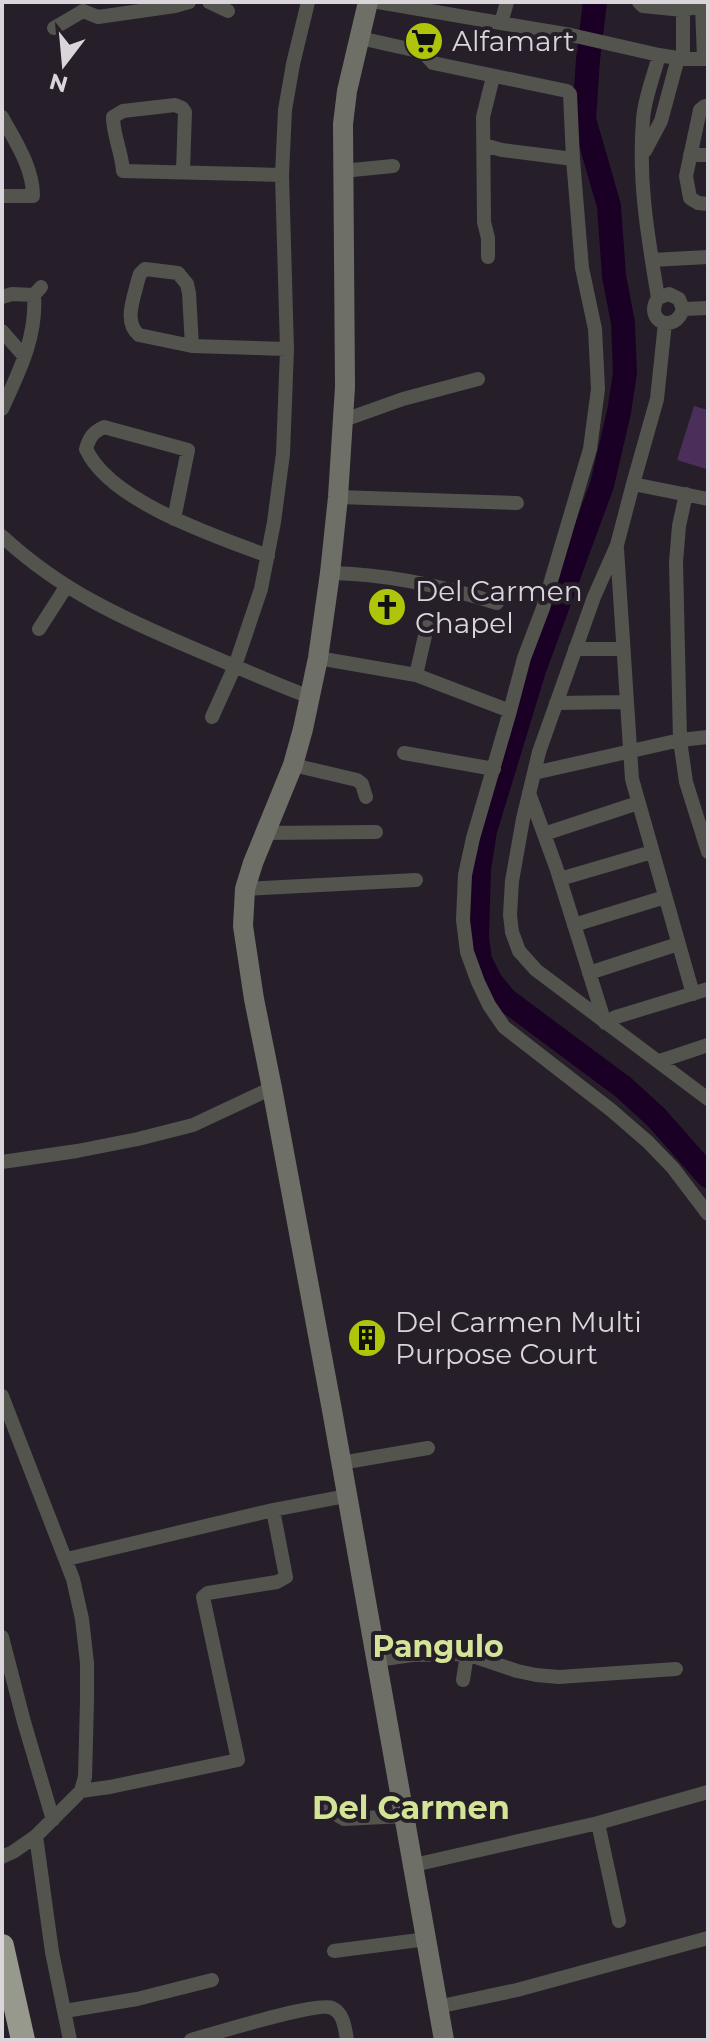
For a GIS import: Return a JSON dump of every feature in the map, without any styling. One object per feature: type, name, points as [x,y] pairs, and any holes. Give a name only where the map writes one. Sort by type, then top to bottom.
[{"type":"highway","points":[[2,1946],[23,2040]]},
{"type":"main road","points":[[368,2],[347,91],[343,124],[344,420],[330,573],[310,697],[293,765],[264,833],[245,889],[243,926],[444,2040]]},
{"type":"street","points":[[54,28],[83,7],[98,17],[189,2]]},
{"type":"street","points":[[209,2],[228,11]]},
{"type":"street","points":[[212,717],[235,666],[261,589],[283,454],[287,349],[282,175],[285,110],[308,2]]},
{"type":"street","points":[[378,2],[571,35],[659,55],[706,58],[696,6]]},
{"type":"street","points":[[501,23],[507,2]]},
{"type":"street","points":[[639,2],[643,6],[696,6]]},
{"type":"street","points":[[642,155],[661,121],[696,6]]},
{"type":"street","points":[[360,38],[424,53],[433,63],[567,91],[571,99],[582,268],[595,329],[598,389],[590,449],[543,608],[524,658],[473,838],[465,875],[463,920],[467,952],[489,1005],[504,1027],[648,1142],[673,1168],[708,1214]]},
{"type":"street","points":[[658,298],[641,184],[643,118],[659,55]]},
{"type":"street","points":[[488,257],[484,222],[483,117],[493,77]]},
{"type":"street","points":[[183,171],[185,112],[182,108],[175,105],[123,111],[113,117],[123,171],[282,175]]},
{"type":"street","points":[[708,106],[700,110],[686,176],[690,198],[708,204]]},
{"type":"street","points":[[2,117],[6,138],[24,157],[33,189],[33,196],[2,196]]},
{"type":"street","points":[[484,145],[573,159]]},
{"type":"street","points":[[690,155],[708,155]]},
{"type":"street","points":[[342,171],[393,166]]},
{"type":"street","points":[[652,260],[708,257]]},
{"type":"street","points":[[192,346],[187,284],[178,273],[145,269],[138,280],[129,322],[139,335],[192,346],[287,349]]},
{"type":"street","points":[[2,297],[37,291],[31,339],[2,409]]},
{"type":"street","points":[[663,295],[674,295],[682,303],[683,309],[680,318],[665,323],[658,320],[653,311],[655,301],[663,295]]},
{"type":"street","points":[[683,309],[708,308]]},
{"type":"street","points":[[665,323],[657,399],[617,545],[575,649],[534,773],[512,881],[510,915],[519,951],[536,970],[708,1099]]},
{"type":"street","points":[[2,331],[24,356]]},
{"type":"street","points":[[344,420],[403,399],[478,379]]},
{"type":"street","points":[[174,519],[188,450],[104,427],[95,431],[86,449],[90,459],[107,477],[174,519],[268,556]]},
{"type":"street","points":[[633,484],[708,499]]},
{"type":"street","points":[[686,494],[676,562],[680,740],[686,782],[708,852]]},
{"type":"street","points":[[338,497],[517,503]]},
{"type":"street","points":[[2,536],[66,587],[95,604],[310,697]]},
{"type":"street","points":[[617,545],[632,779],[693,994]]},
{"type":"street","points":[[330,573],[393,578],[455,590],[497,603]]},
{"type":"street","points":[[39,629],[66,587]]},
{"type":"street","points":[[416,675],[427,627]]},
{"type":"street","points":[[575,649],[623,649]]},
{"type":"street","points":[[318,658],[416,675],[510,711]]},
{"type":"street","points":[[556,703],[626,702]]},
{"type":"street","points":[[534,773],[680,740],[708,737]]},
{"type":"street","points":[[404,753],[494,769]]},
{"type":"street","points":[[293,765],[357,780],[362,784],[366,797]]},
{"type":"street","points":[[529,793],[560,879],[605,1023]]},
{"type":"street","points":[[544,834],[638,803]]},
{"type":"street","points":[[264,833],[376,832]]},
{"type":"street","points":[[560,879],[652,852]]},
{"type":"street","points":[[245,889],[416,880]]},
{"type":"street","points":[[574,925],[665,897]]},
{"type":"street","points":[[589,973],[678,944]]},
{"type":"street","points":[[605,1023],[708,989]]},
{"type":"street","points":[[660,1061],[708,1045]]},
{"type":"street","points":[[2,1162],[77,1151],[193,1125],[272,1088]]},
{"type":"street","points":[[2,1396],[67,1559],[82,1619],[87,1663],[86,1757],[81,1791],[36,1836],[2,1857]]},
{"type":"street","points":[[341,1463],[428,1448]]},
{"type":"street","points":[[67,1559],[273,1510],[346,1496]]},
{"type":"street","points":[[81,1791],[238,1760],[203,1597],[208,1593],[277,1582],[286,1577],[273,1510]]},
{"type":"street","points":[[2,1637],[53,1820]]},
{"type":"street","points":[[463,1680],[467,1654]]},
{"type":"street","points":[[377,1660],[412,1655],[467,1654],[517,1671],[559,1677],[676,1669]]},
{"type":"street","points":[[414,1865],[598,1823],[708,1792]]},
{"type":"street","points":[[320,1800],[325,1808],[344,1819],[404,1816]]},
{"type":"street","points":[[598,1823],[619,1921]]},
{"type":"street","points":[[36,1836],[52,1952],[70,2040]]},
{"type":"street","points":[[437,2007],[517,1990],[708,1938]]},
{"type":"street","points":[[334,1951],[427,1939]]},
{"type":"street","points":[[65,2011],[137,1999],[212,1980]]},
{"type":"street","points":[[191,2040],[327,2006],[341,2017],[347,2040]]},
{"type":"shaded area","points":[[694,406],[708,410],[706,469],[677,460]]},
{"type":"waterway","points":[[595,2],[584,119],[609,206],[614,276],[623,323],[625,373],[602,485],[534,670],[485,831],[479,869],[477,937],[480,960],[491,982],[506,1000],[623,1087],[656,1117],[708,1176]]},
{"type":"place","name":"Alfamart","points":[[424,41]]},
{"type":"place","name":"Del Carmen Chapel","points":[[387,607]]},
{"type":"place","name":"Del Carmen Multi Purpose Court","points":[[367,1338]]},
{"type":"district","name":"Pangulo","points":[[438,1647]]},
{"type":"district","name":"Del Carmen","points":[[411,1808]]}]
